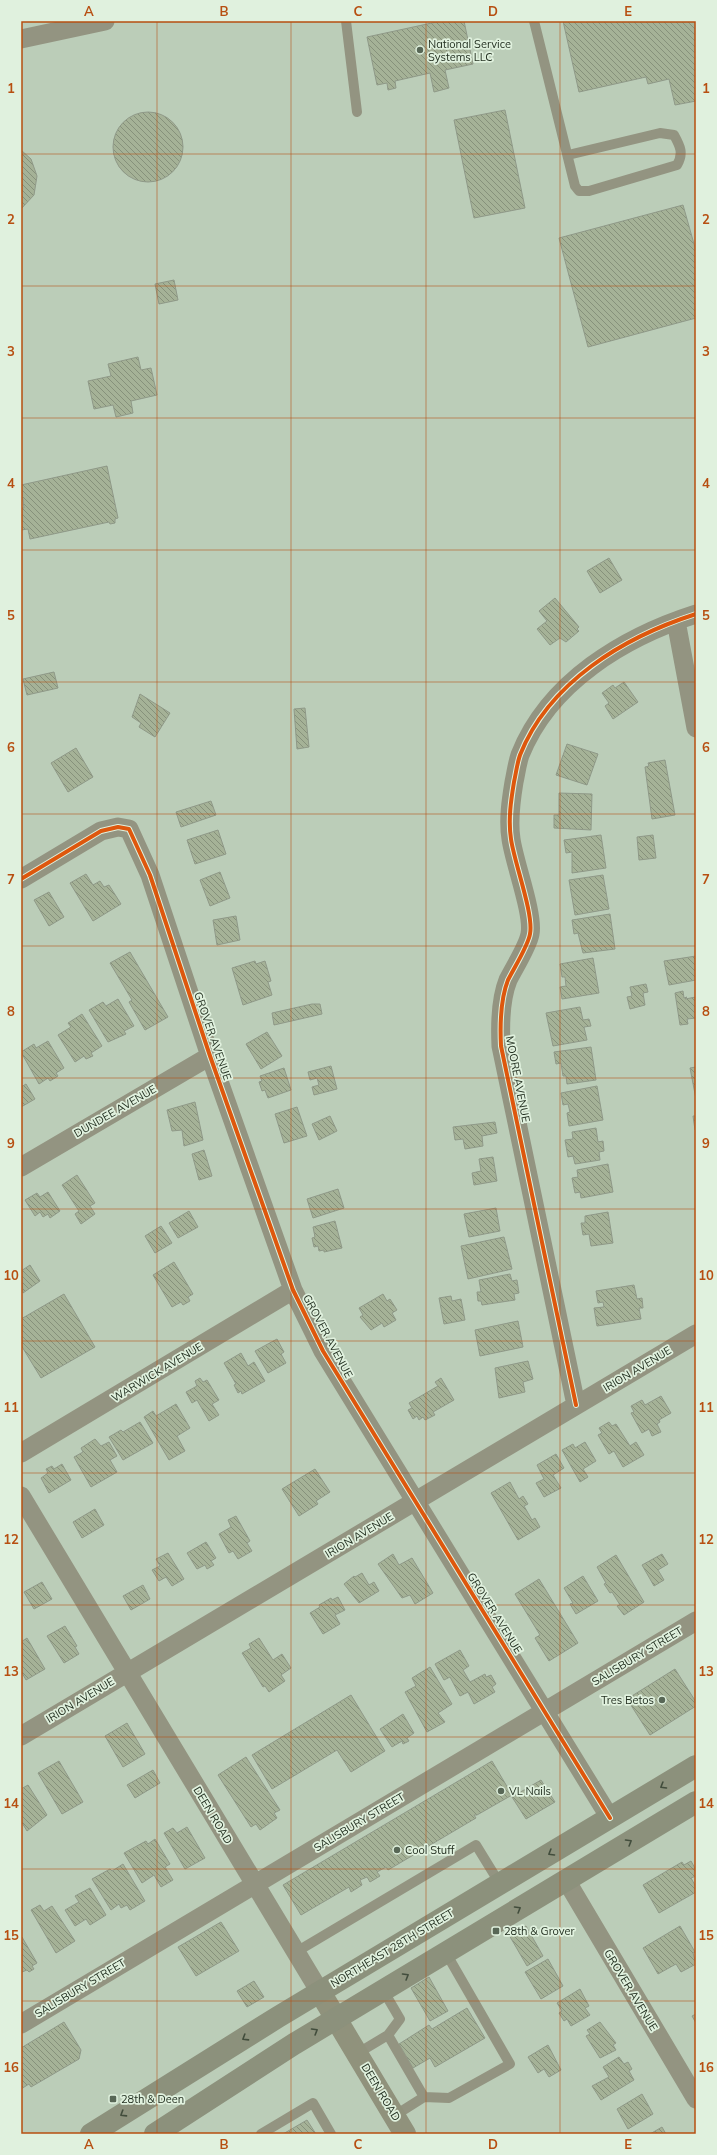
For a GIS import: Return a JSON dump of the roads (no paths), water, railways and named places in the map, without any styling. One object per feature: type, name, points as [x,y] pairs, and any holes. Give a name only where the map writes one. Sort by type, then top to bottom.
[{"type":"main road","name":"NORTHEAST 28TH STREET","points":[[91,2134],[320,1992],[696,1766]]},
{"type":"main road","points":[[155,2134],[337,2018],[696,1802]]},
{"type":"street","points":[[21,39],[105,21]]},
{"type":"street","name":"MOORE AVENUE","points":[[576,1405],[501,1046],[500,1022],[507,983],[530,934],[528,913],[511,838],[510,806],[520,757],[533,729],[554,699],[584,671],[644,635],[696,614]]},
{"type":"street","points":[[676,621],[696,728]]},
{"type":"street","name":"GROVER AVENUE","points":[[21,879],[101,831],[118,827],[129,829],[150,875],[210,1056],[293,1290],[323,1351],[610,1818]]},
{"type":"street","name":"DUNDEE AVENUE","points":[[21,1167],[210,1056]]},
{"type":"street","name":"WARWICK AVENUE","points":[[21,1453],[293,1290]]},
{"type":"street","name":"IRION AVENUE","points":[[21,1736],[696,1334]]},
{"type":"street","name":"DEEN ROAD","points":[[21,1496],[358,2053],[400,2129]]},
{"type":"street","name":"SALISBURY STREET","points":[[21,2024],[696,1620]]},
{"type":"street","name":"GROVER AVENUE","points":[[566,1880],[696,2099]]},
{"type":"lane","points":[[346,21],[357,112]]},
{"type":"lane","points":[[534,21],[575,186],[579,191],[589,191],[677,164],[682,157],[681,147],[674,135],[660,133],[568,155]]},
{"type":"lane","points":[[296,1952],[476,1845],[500,1884]]},
{"type":"lane","points":[[424,2097],[449,2098],[510,2064],[446,1953]]},
{"type":"lane","points":[[358,2053],[388,2035],[400,2019],[383,1990]]},
{"type":"lane","points":[[388,2035],[424,2097]]},
{"type":"lane","points":[[400,2129],[424,2097]]},
{"type":"lane","points":[[261,2134],[313,2103],[332,2134]]},
{"type":"place","name":"National Service Systems LLC","points":[[420,50]]},
{"type":"place","name":"Tres Betos","points":[[662,1700]]},
{"type":"place","name":"VL Nails","points":[[501,1791]]},
{"type":"place","name":"Cool Stuff","points":[[397,1850]]},
{"type":"place","name":"28th & Grover","points":[[496,1931]]},
{"type":"place","name":"28th & Deen","points":[[113,2099]]}]
